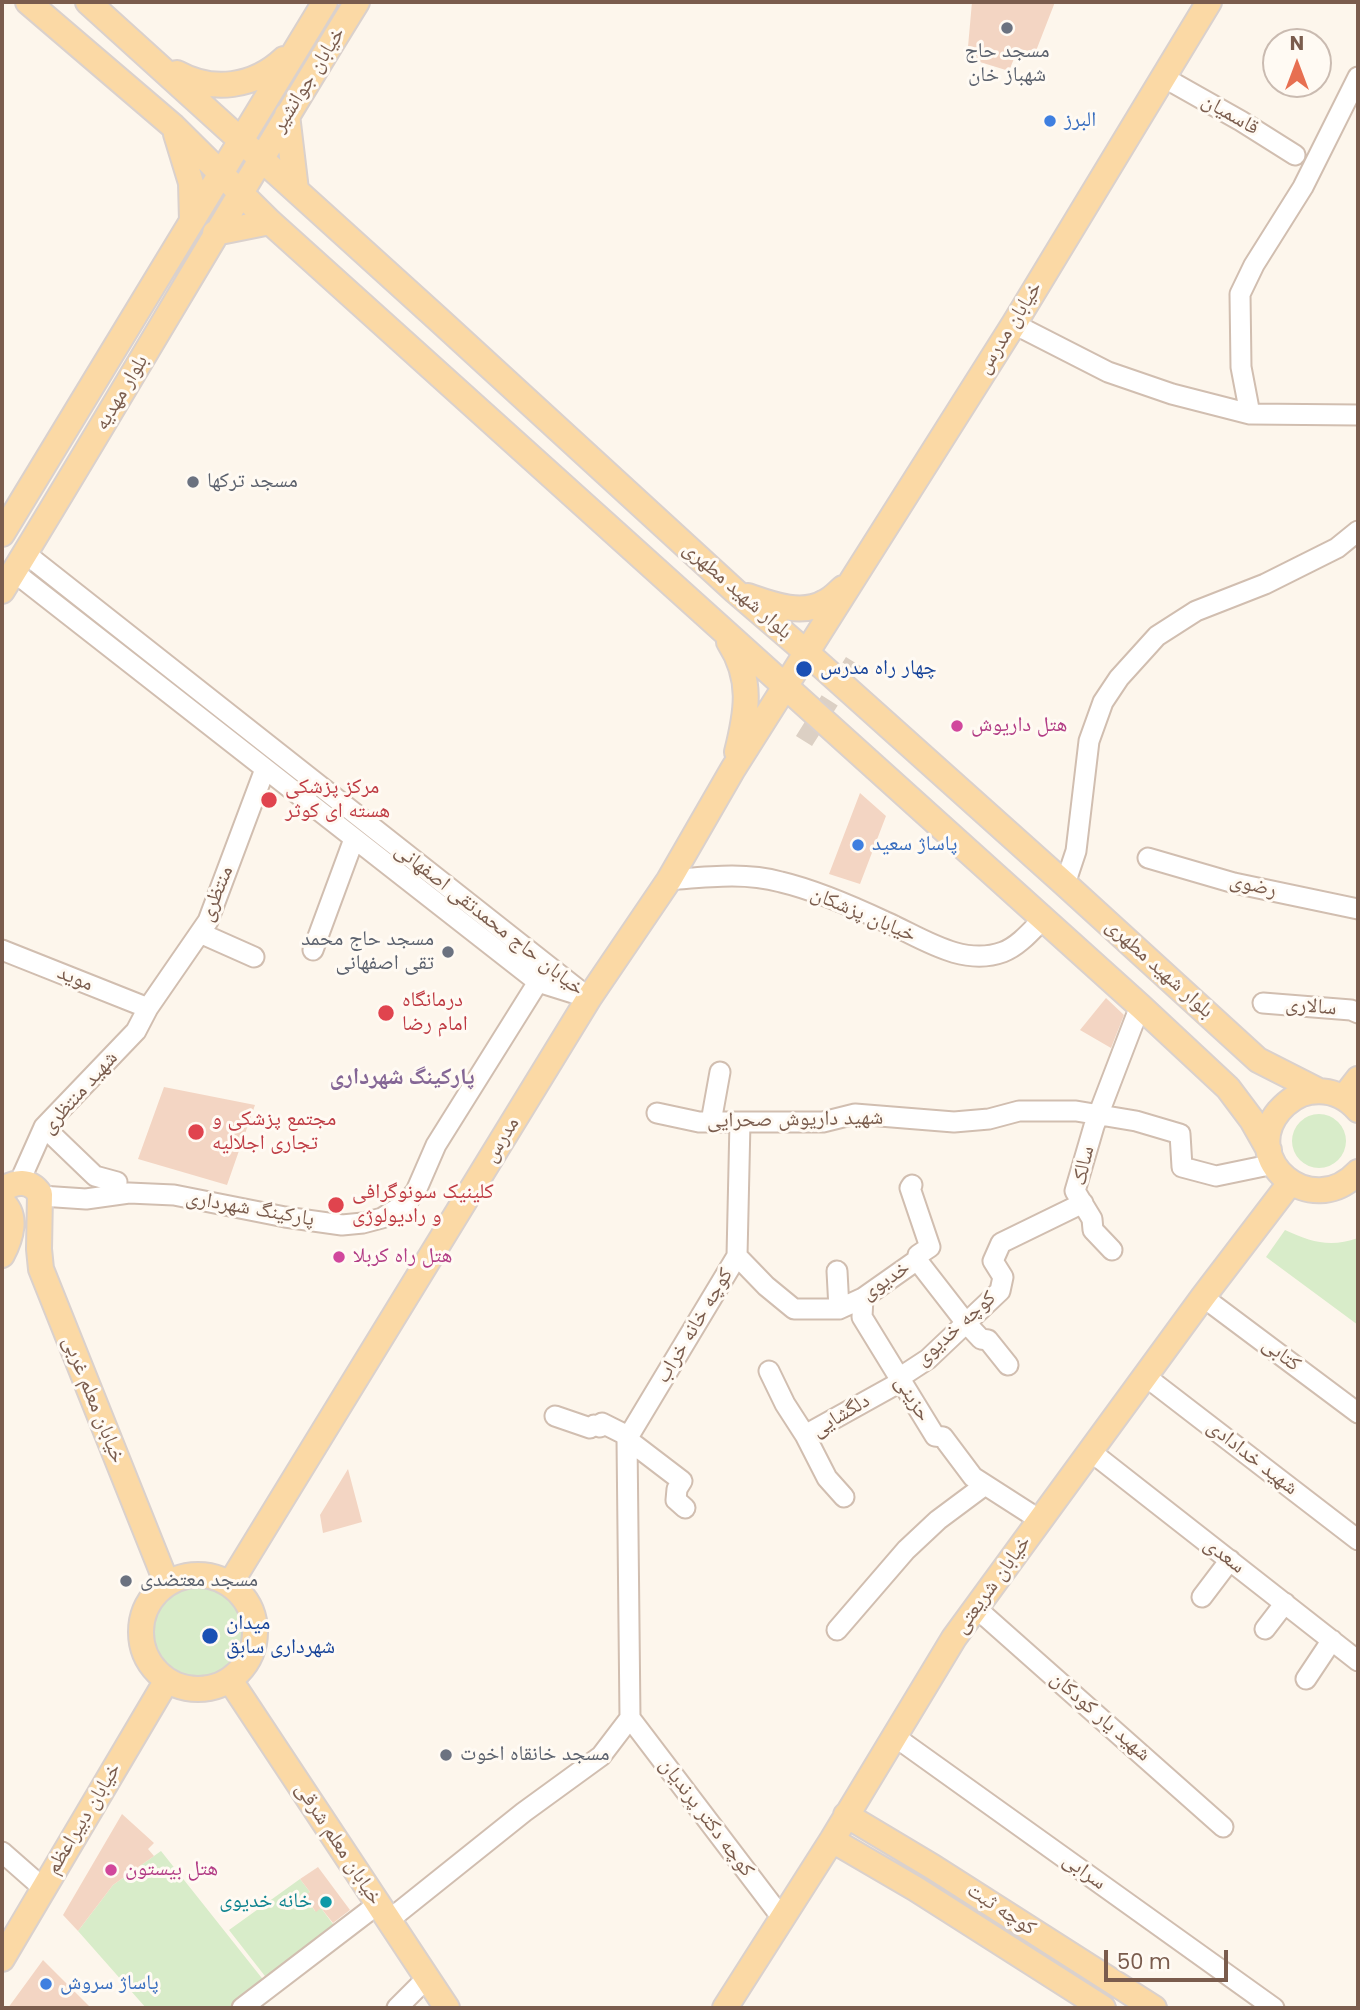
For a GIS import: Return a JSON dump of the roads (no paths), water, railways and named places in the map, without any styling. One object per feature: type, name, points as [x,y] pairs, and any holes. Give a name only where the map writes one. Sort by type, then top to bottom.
[{"type":"main road","name":"بلوار شهید مطهری","points":[[28,2],[173,126],[270,222],[1044,918],[1228,1088],[1252,1120],[1271,1157],[1290,1183]]},
{"type":"main road","points":[[88,2],[152,58],[190,80],[205,85],[222,86],[247,81],[264,74],[295,49]]},
{"type":"main road","name":"خیابان جوانشیر","points":[[221,174],[325,2]]},
{"type":"main road","name":"خیابان جوانشیر","points":[[241,193],[357,2]]},
{"type":"main road","name":"خیابان مدرس","points":[[785,686],[1014,324],[1209,2]]},
{"type":"main road","name":"بلوار شهید مطهری","points":[[152,58],[735,591],[1065,884],[1258,1060],[1318,1090],[1353,1095]]},
{"type":"main road","points":[[288,115],[296,190]]},
{"type":"main road","points":[[173,126],[189,171],[192,222]]},
{"type":"main road","name":"بلوار مهدیه","points":[[2,534],[221,174]]},
{"type":"main road","name":"بلوار مهدیه","points":[[23,573],[215,233],[241,193]]},
{"type":"main road","points":[[215,233],[270,222]]},
{"type":"main road","points":[[434,370],[461,339]]},
{"type":"main road","points":[[599,520],[623,488]]},
{"type":"main road","points":[[735,591],[775,605],[803,609],[824,604],[849,583]]},
{"type":"main road","points":[[719,627],[733,650],[744,678],[748,700],[733,769]]},
{"type":"main road","name":"مدرس","points":[[230,1584],[589,998],[669,880],[785,686]]},
{"type":"main road","points":[[1044,918],[1065,884]]},
{"type":"main road","points":[[1271,1157],[1269,1132],[1275,1116],[1286,1102],[1301,1094],[1318,1090]]},
{"type":"main road","points":[[1290,1183],[1320,1191],[1336,1188],[1350,1181],[1358,1172]]},
{"type":"main road","points":[[6,1188],[27,1183],[36,1188],[40,1204]]},
{"type":"main road","name":"خیابان شریعتی","points":[[725,2008],[954,1638],[1203,1297],[1290,1183]]},
{"type":"main road","points":[[2,1202],[9,1208],[12,1220],[10,1236],[2,1255]]},
{"type":"main road","name":"خیابان معلم غربی","points":[[40,1204],[41,1269],[167,1584]]},
{"type":"main road","points":[[198,1574],[215,1577],[230,1584],[244,1597],[253,1613],[256,1632],[253,1650],[244,1667],[230,1680],[198,1689],[167,1680],[155,1670],[142,1642],[141,1625],[150,1602],[167,1584],[182,1577],[198,1574]]},
{"type":"main road","name":"خیابان دبیراعظم","points":[[2,1959],[167,1680]]},
{"type":"main road","name":"خیابان معلم شرقی","points":[[230,1680],[447,2008]]},
{"type":"main road","name":"کوچه ثبت","points":[[846,1815],[933,1867],[1154,2008]]},
{"type":"main road","name":"کوچه ثبت","points":[[831,1840],[916,1889],[1103,2008]]},
{"type":"main road","points":[[916,1889],[916,1875],[919,1871],[933,1867]]},
{"type":"street","name":"قاسمیان","points":[[1163,77],[1295,155]]},
{"type":"street","points":[[1250,414],[1241,367],[1240,294],[1254,265],[1303,187],[1358,77]]},
{"type":"street","points":[[1014,324],[1108,372],[1172,394],[1250,414],[1358,415]]},
{"type":"street","points":[[1065,884],[1076,851],[1089,741],[1102,702],[1119,678],[1157,636],[1196,611],[1265,584],[1338,548],[1358,531]]},
{"type":"street","name":"خیابان حاج محمدتقی اصفهانی","points":[[23,573],[265,769],[538,982],[589,998]]},
{"type":"street","name":"خیابان حاج محمدتقی اصفهانی","points":[[23,573],[589,998]]},
{"type":"street","name":"منتظری","points":[[148,1008],[208,921],[265,769]]},
{"type":"street","points":[[313,950],[354,839]]},
{"type":"street","name":"رضوی","points":[[1148,858],[1234,883],[1358,909]]},
{"type":"street","name":"خیابان پزشکان","points":[[669,880],[739,875],[781,882],[886,921],[938,948],[959,954],[1003,952],[1025,937],[1044,918]]},
{"type":"street","points":[[200,933],[254,957]]},
{"type":"street","name":"موید","points":[[2,950],[148,1008]]},
{"type":"street","name":"پارکینگ شهرداری","points":[[40,1204],[129,1193],[174,1195],[342,1225],[363,1223],[382,1217],[406,1203],[416,1191],[436,1146],[538,982]]},
{"type":"street","name":"سالاری","points":[[1263,1003],[1351,1010],[1358,1013]]},
{"type":"street","points":[[1100,1113],[1140,1006]]},
{"type":"street","name":"شهید منتظری","points":[[6,1188],[44,1127],[136,1031],[148,1008]]},
{"type":"street","points":[[711,1122],[720,1072]]},
{"type":"street","name":"شهید داریوش صحرایی","points":[[657,1113],[699,1122],[823,1122],[855,1114],[954,1122],[989,1119],[1019,1111],[1100,1113],[1180,1135],[1182,1167],[1216,1176],[1271,1157]]},
{"type":"street","name":"سالک","points":[[1100,1113],[1075,1191],[1093,1219],[1093,1230],[1112,1250]]},
{"type":"street","name":"کوچه خانه خراب","points":[[627,1439],[737,1256],[740,1122]]},
{"type":"street","points":[[44,1127],[95,1176],[117,1182]]},
{"type":"street","points":[[912,1185],[910,1188],[913,1199],[930,1247],[918,1255],[917,1260]]},
{"type":"street","name":"کوچه خدیوی","points":[[899,1378],[928,1359],[1000,1292],[1003,1278],[993,1262],[1001,1243],[1083,1203]]},
{"type":"street","name":"خدیوی","points":[[737,1256],[766,1286],[794,1309],[839,1308],[863,1298],[917,1260],[966,1323],[981,1339],[988,1340],[1008,1365]]},
{"type":"street","points":[[837,1271],[839,1308]]},
{"type":"street","name":"کتابی","points":[[1203,1297],[1358,1413]]},
{"type":"street","name":"حزینی","points":[[863,1298],[862,1317],[935,1436],[943,1437],[973,1477],[1040,1520]]},
{"type":"street","points":[[769,1371],[785,1404],[805,1435]]},
{"type":"street","name":"شهید خدادادی","points":[[1145,1376],[1358,1540]]},
{"type":"street","name":"دلگشایی","points":[[844,1497],[827,1478],[805,1435],[895,1385],[899,1378]]},
{"type":"street","points":[[555,1416],[590,1428],[594,1425],[600,1427],[602,1423],[624,1434],[682,1481],[677,1489],[676,1500],[685,1508]]},
{"type":"street","points":[[242,2008],[383,1912],[601,1756],[630,1718],[627,1439]]},
{"type":"street","name":"سعدی","points":[[1090,1451],[1358,1661]]},
{"type":"street","points":[[836,1630],[906,1550],[938,1520],[985,1485]]},
{"type":"street","points":[[1202,1597],[1230,1560]]},
{"type":"street","points":[[1265,1629],[1284,1603]]},
{"type":"street","name":"شهید یار کودکان","points":[[976,1608],[1223,1827]]},
{"type":"street","points":[[1306,1679],[1332,1640]]},
{"type":"street","name":"کوچه دکتر پرندیان","points":[[630,1718],[782,1918]]},
{"type":"street","name":"سرابی","points":[[894,1736],[1274,2008]]},
{"type":"street","points":[[2,1852],[43,1888]]},
{"type":"street","points":[[397,2008],[427,1978]]},
{"type":"tunnel","points":[[804,741],[854,662]]},
{"type":"place","name":"مسجد حاج شهباز خان","points":[[1007,28]]},
{"type":"place","name":"البرز","points":[[1050,121]]},
{"type":"place","name":"مسجد ترکها","points":[[193,482]]},
{"type":"place","name":"چهار راه مدرس","points":[[804,669]]},
{"type":"place","name":"هتل داریوش","points":[[957,726]]},
{"type":"place","name":"مرکز پزشکی هسته ای کوثر","points":[[269,800]]},
{"type":"place","name":"پاساژ سعید","points":[[858,845]]},
{"type":"place","name":"مسجد حاج محمد تقی اصفهانی","points":[[448,952]]},
{"type":"place","name":"درمانگاه امام رضا","points":[[386,1013]]},
{"type":"place","name":"مجتمع پزشکی و تجاری اجلالیه","points":[[196,1132]]},
{"type":"place","name":"کلینیک سونوگرافی و رادیولوژی","points":[[336,1205]]},
{"type":"place","name":"هتل راه کربلا","points":[[339,1257]]},
{"type":"place","name":"مسجد معتضدی","points":[[126,1581]]},
{"type":"place","name":"میدان شهرداری سابق","points":[[210,1636]]},
{"type":"place","name":"مسجد خانقاه اخوت","points":[[446,1755]]},
{"type":"place","name":"هتل بیستون","points":[[111,1870]]},
{"type":"place","name":"خانه خدیوی","points":[[326,1902]]},
{"type":"place","name":"پاساژ سروش","points":[[46,1984]]},
{"type":"district","name":"پارکینگ شهرداری","points":[[402,1078]]}]
